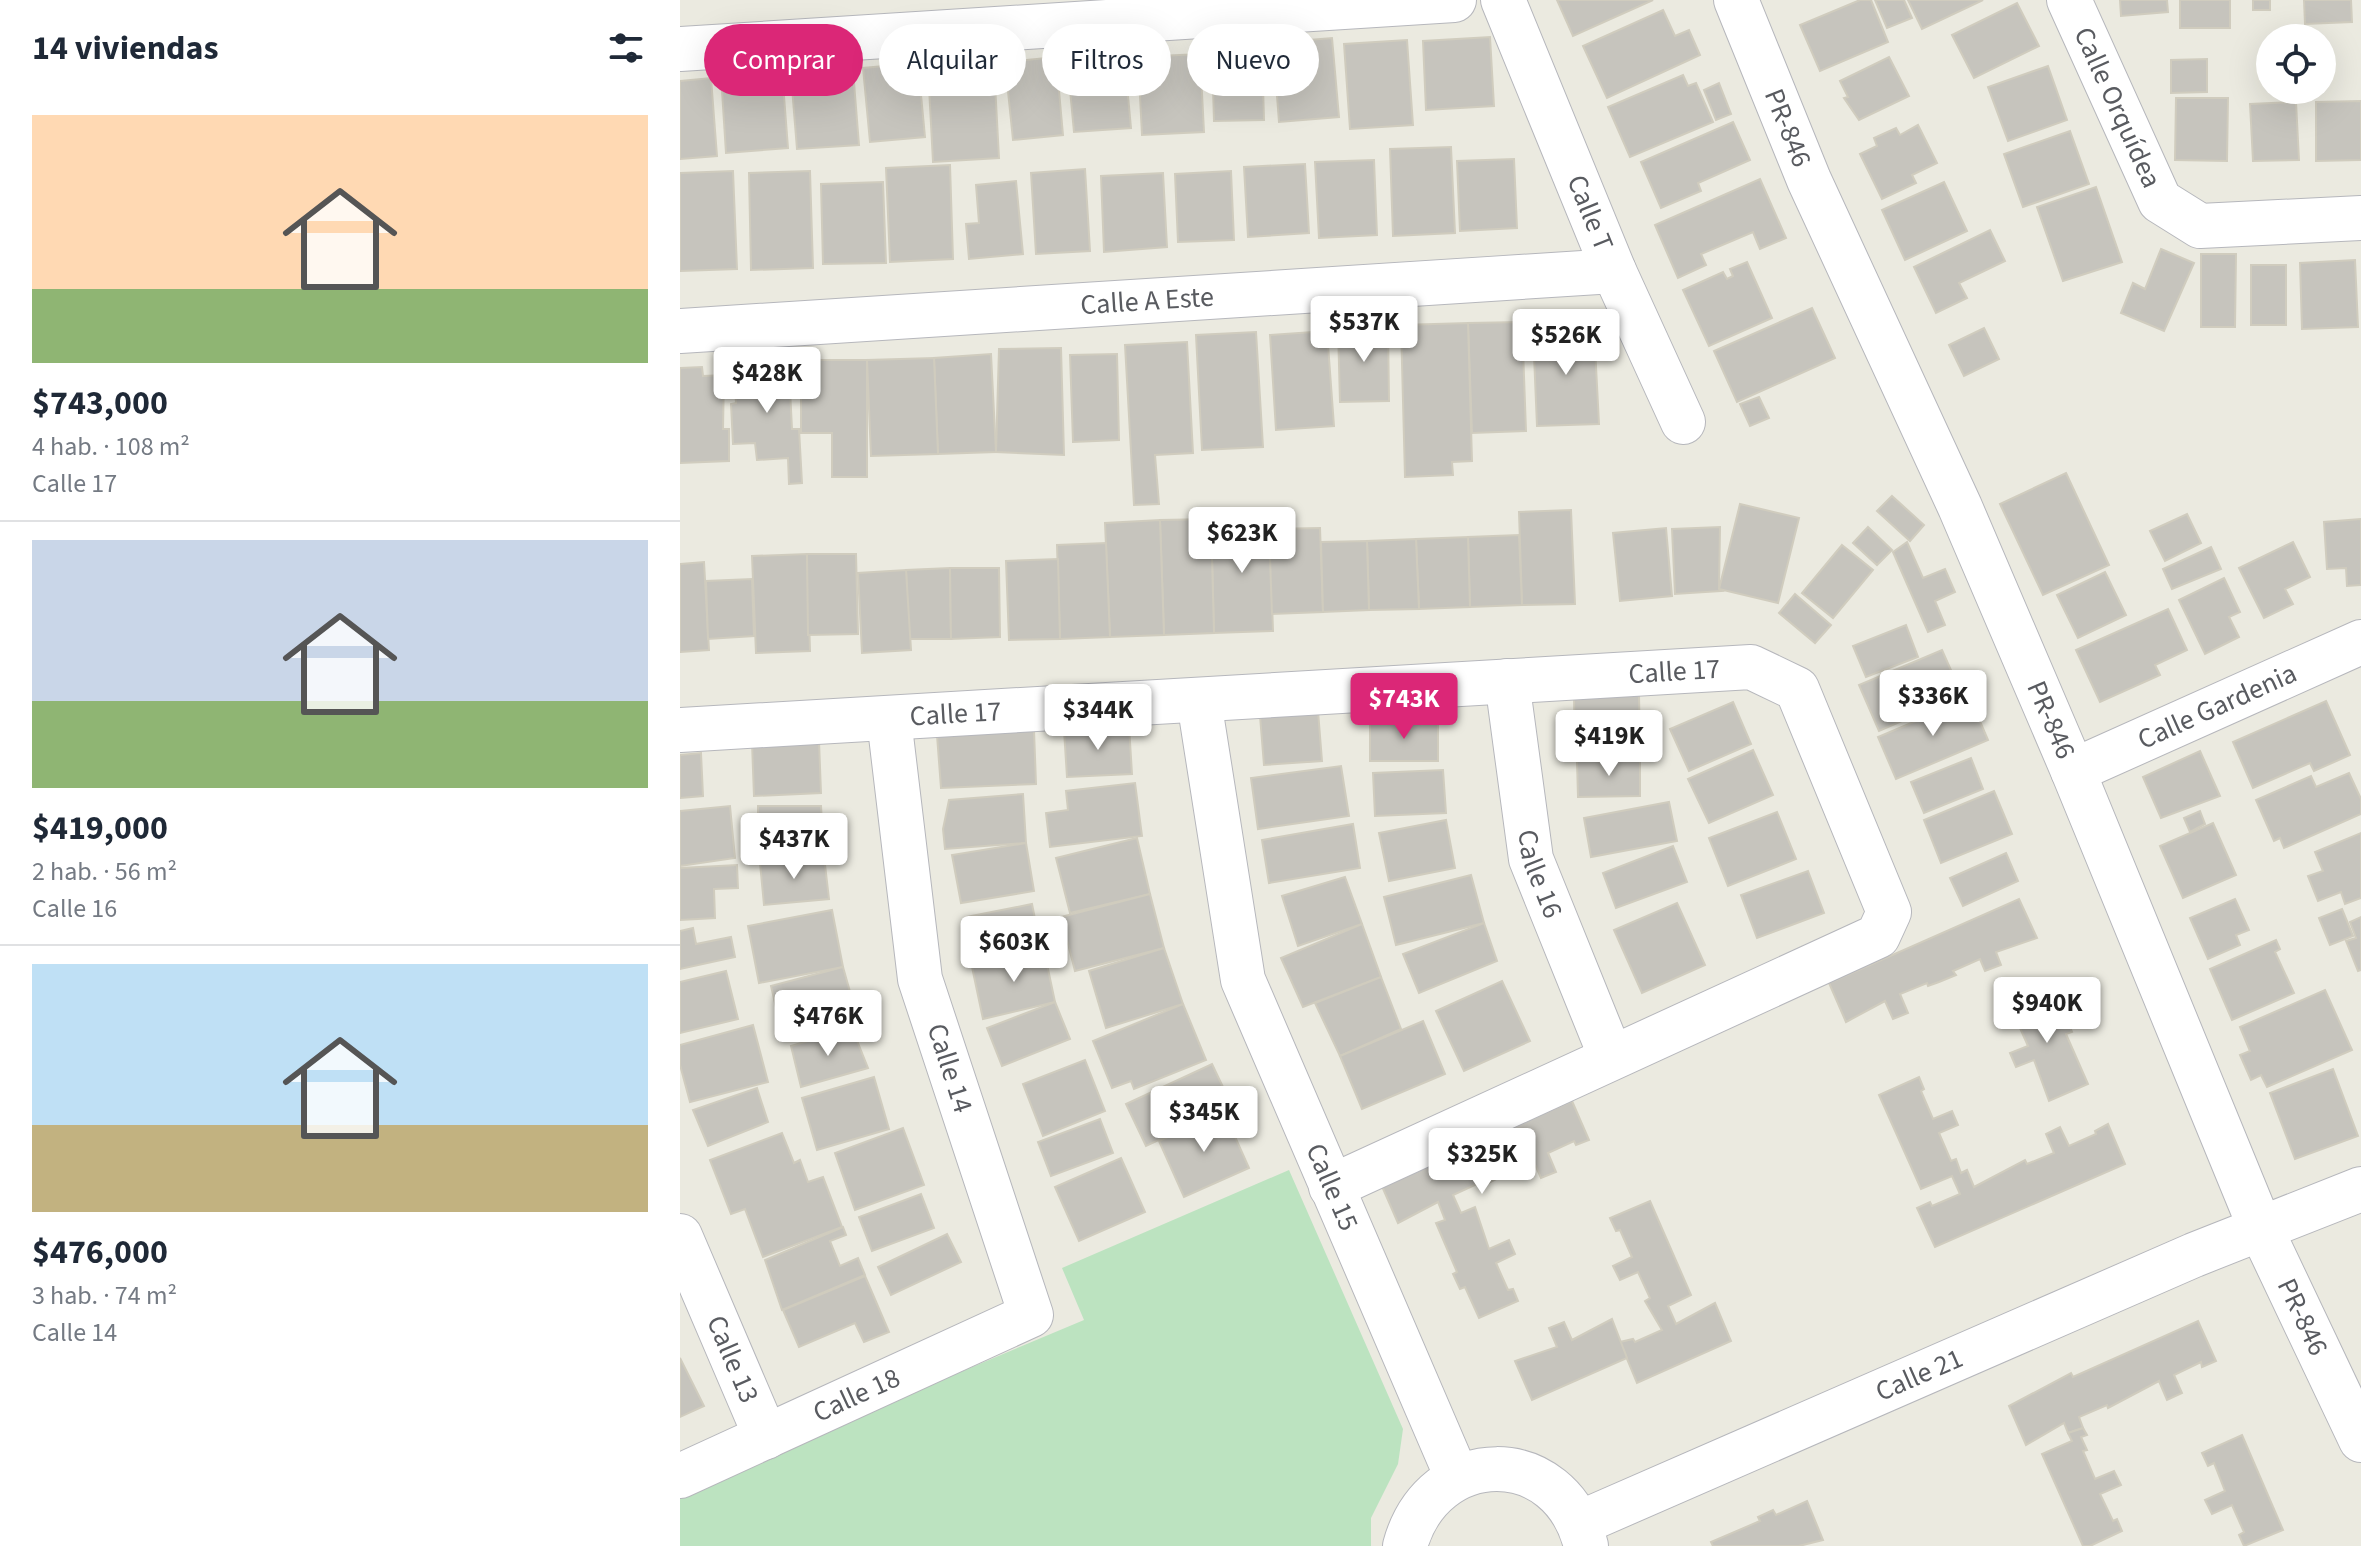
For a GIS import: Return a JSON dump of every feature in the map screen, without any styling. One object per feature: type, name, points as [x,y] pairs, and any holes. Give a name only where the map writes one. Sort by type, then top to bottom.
[{"type":"street","points":[[680,49],[1155,10],[1454,0]]},
{"type":"street","name":"Calle T","points":[[1503,0],[1614,271],[1683,422]]},
{"type":"street","name":"PR-846","points":[[1736,0],[1809,180],[1960,507],[2073,771],[2260,1227],[2361,1440]]},
{"type":"street","name":"Calle Orquídea","points":[[2069,0],[2160,201],[2200,226],[2361,218]]},
{"type":"street","name":"Calle A Este","points":[[680,331],[1614,271]]},
{"type":"street","name":"Calle Gardenia","points":[[2073,771],[2360,644]]},
{"type":"street","name":"Calle 17","points":[[680,730],[1751,667],[1797,689],[1889,912],[1878,936],[1331,1187]]},
{"type":"street","name":"Calle 16","points":[[1507,681],[1531,859],[1611,1057]]},
{"type":"street","name":"Calle 15","points":[[1199,701],[1243,980],[1457,1477]]},
{"type":"street","name":"Calle 14","points":[[889,719],[920,979],[1031,1315]]},
{"type":"street","name":"Calle 21","points":[[1583,1534],[2260,1227],[2361,1189]]},
{"type":"street","name":"Calle 13","points":[[680,1236],[766,1437]]},
{"type":"street","name":"Calle 18","points":[[680,1476],[1031,1315]]},
{"type":"street","points":[[1405,1546],[1412,1520],[1431,1495],[1457,1477],[1492,1468],[1528,1474],[1559,1494],[1583,1534]]},
{"type":"green space","points":[[1289,1170],[1403,1429],[1398,1464],[1371,1518],[1371,1546],[680,1546],[680,1490],[1084,1320],[1062,1268]]},
{"type":"building","points":[[1557,0],[1653,0],[1573,36]]},
{"type":"building","points":[[1860,0],[1871,0],[1888,42],[1820,71],[1800,25]]},
{"type":"building","points":[[1875,0],[1904,0],[1912,18],[1887,28]]},
{"type":"building","points":[[1908,0],[1983,0],[1922,29]]},
{"type":"building","points":[[2120,0],[2167,0],[2168,12],[2121,16]]},
{"type":"building","points":[[2180,0],[2230,0],[2230,28],[2180,28]]},
{"type":"building","points":[[2253,0],[2270,0],[2270,10],[2253,10]]},
{"type":"building","points":[[2304,0],[2351,0],[2352,22],[2305,24]]},
{"type":"building","points":[[2017,3],[2039,46],[1974,78],[1952,35]]},
{"type":"building","points":[[1663,10],[1675,36],[1689,30],[1700,55],[1607,98],[1583,46]]},
{"type":"building","points":[[1490,37],[1494,106],[1426,110],[1423,41]]},
{"type":"building","points":[[1332,38],[1339,117],[1279,122],[1277,96],[1319,96],[1319,39]]},
{"type":"building","points":[[1407,40],[1413,125],[1350,129],[1344,44]]},
{"type":"building","points":[[1171,55],[1187,55],[1187,96],[1202,96],[1204,132],[1142,135],[1140,96],[1171,96]]},
{"type":"building","points":[[1889,57],[1909,96],[1859,120],[1844,98],[1848,97],[1840,81]]},
{"type":"building","points":[[1042,58],[1042,96],[1060,96],[1063,135],[1013,140],[1008,96],[1026,96],[1026,60]]},
{"type":"building","points":[[2207,59],[2207,92],[2171,93],[2171,60]]},
{"type":"building","points":[[2048,66],[2067,120],[2008,141],[1988,87]]},
{"type":"building","points":[[879,67],[879,96],[921,96],[925,137],[870,142],[863,68]]},
{"type":"building","points":[[1683,75],[1688,86],[1696,83],[1713,122],[1630,157],[1608,107]]},
{"type":"building","points":[[704,79],[704,96],[712,96],[717,156],[680,159],[680,81]]},
{"type":"building","points":[[1719,83],[1731,114],[1716,120],[1704,90]]},
{"type":"building","points":[[722,96],[784,96],[788,148],[726,153]]},
{"type":"building","points":[[793,96],[855,96],[859,145],[797,149]]},
{"type":"building","points":[[929,96],[996,96],[999,158],[933,162]]},
{"type":"building","points":[[1071,96],[1128,96],[1131,128],[1074,132]]},
{"type":"building","points":[[1213,96],[1263,96],[1264,120],[1214,121]]},
{"type":"building","points":[[2176,98],[2228,98],[2227,161],[2175,160]]},
{"type":"building","points":[[2361,101],[2361,160],[2316,161],[2316,104],[2336,104],[2336,102]]},
{"type":"building","points":[[2250,104],[2296,104],[2299,160],[2253,161]]},
{"type":"building","points":[[1733,122],[1750,160],[1698,183],[1701,191],[1661,208],[1641,162]]},
{"type":"building","points":[[1918,125],[1937,163],[1912,175],[1916,183],[1882,199],[1860,154],[1877,146],[1874,138],[1896,128],[1900,135]]},
{"type":"building","points":[[2070,131],[2089,184],[2023,207],[2004,154]]},
{"type":"building","points":[[1451,147],[1455,233],[1393,236],[1390,149]]},
{"type":"building","points":[[1514,159],[1517,228],[1460,231],[1457,161]]},
{"type":"building","points":[[1374,160],[1377,235],[1319,238],[1315,162]]},
{"type":"building","points":[[1305,164],[1309,233],[1248,237],[1244,167]]},
{"type":"building","points":[[950,165],[953,259],[890,262],[886,168]]},
{"type":"building","points":[[1085,169],[1090,251],[1036,254],[1031,173]]},
{"type":"building","points":[[733,171],[737,269],[680,271],[680,173]]},
{"type":"building","points":[[810,171],[813,268],[751,270],[749,173]]},
{"type":"building","points":[[1231,171],[1234,240],[1178,242],[1175,174]]},
{"type":"building","points":[[1163,173],[1167,247],[1104,252],[1101,176]]},
{"type":"building","points":[[1760,179],[1786,238],[1760,249],[1753,232],[1701,254],[1706,265],[1678,278],[1655,225]]},
{"type":"building","points":[[1016,181],[1023,254],[969,259],[966,224],[979,223],[976,185]]},
{"type":"building","points":[[883,182],[886,263],[823,264],[821,184]]},
{"type":"building","points":[[1944,182],[1967,231],[1905,260],[1882,210]]},
{"type":"building","points":[[2096,187],[2122,262],[2063,281],[2037,207]]},
{"type":"building","points":[[1990,230],[2005,261],[1959,283],[1967,298],[1936,313],[1914,267]]},
{"type":"building","points":[[2161,249],[2194,263],[2164,331],[2121,313],[2133,283],[2145,289]]},
{"type":"building","points":[[2201,254],[2236,254],[2235,327],[2201,327]]},
{"type":"building","points":[[2355,260],[2358,327],[2302,329],[2300,263]]},
{"type":"building","points":[[1747,262],[1772,318],[1709,346],[1683,290],[1723,272],[1727,279],[1733,276],[1730,269]]},
{"type":"building","points":[[2251,265],[2286,265],[2286,325],[2251,325]]},
{"type":"building","points":[[1812,308],[1835,358],[1737,402],[1714,351]]},
{"type":"building","points":[[1522,322],[1526,431],[1472,433],[1468,323]]},
{"type":"building","points":[[1468,323],[1472,461],[1452,462],[1453,475],[1405,477],[1401,325]]},
{"type":"building","points":[[1388,327],[1389,401],[1340,402],[1338,328]]},
{"type":"building","points":[[1594,328],[1599,424],[1537,426],[1533,331]]},
{"type":"building","points":[[1984,328],[1999,359],[1964,376],[1949,345]]},
{"type":"building","points":[[1327,331],[1334,426],[1276,430],[1270,335]]},
{"type":"building","points":[[1256,332],[1263,447],[1202,450],[1196,335]]},
{"type":"building","points":[[1187,342],[1193,453],[1155,455],[1159,504],[1134,505],[1125,345]]},
{"type":"building","points":[[1061,348],[1064,455],[996,452],[999,349]]},
{"type":"building","points":[[991,354],[996,452],[938,454],[934,358]]},
{"type":"building","points":[[1117,354],[1119,440],[1073,442],[1070,355]]},
{"type":"building","points":[[934,358],[938,454],[871,456],[867,360]]},
{"type":"building","points":[[801,360],[867,360],[867,477],[832,477],[832,433],[801,433]]},
{"type":"building","points":[[795,365],[796,370],[789,370],[792,429],[799,429],[802,483],[789,484],[788,458],[757,460],[755,443],[733,444],[731,404],[736,403],[734,374],[730,374],[730,368]]},
{"type":"building","points":[[702,367],[703,376],[724,375],[723,429],[729,429],[729,461],[680,463],[680,368]]},
{"type":"building","points":[[1759,397],[1769,418],[1750,426],[1740,404]]},
{"type":"building","points":[[2066,473],[2109,565],[2043,595],[2000,504]]},
{"type":"building","points":[[1892,496],[1924,525],[1910,541],[1877,511]]},
{"type":"building","points":[[1740,504],[1799,518],[1778,603],[1719,589]]},
{"type":"building","points":[[1571,510],[1575,604],[1522,605],[1519,512]]},
{"type":"building","points":[[2187,514],[2201,543],[2165,561],[2150,531]]},
{"type":"building","points":[[1269,516],[1273,631],[1214,633],[1211,519]]},
{"type":"building","points":[[1211,519],[1214,633],[1164,635],[1160,520]]},
{"type":"building","points":[[2361,519],[2361,585],[2347,586],[2346,568],[2327,569],[2324,522]]},
{"type":"building","points":[[1160,520],[1164,635],[1110,637],[1105,523]]},
{"type":"building","points":[[1720,527],[1719,589],[1722,591],[1675,594],[1672,529]]},
{"type":"building","points":[[1868,527],[1892,550],[1877,565],[1853,543]]},
{"type":"building","points":[[1320,528],[1323,612],[1272,614],[1269,529]]},
{"type":"building","points":[[1666,528],[1672,596],[1620,601],[1613,533]]},
{"type":"building","points":[[1519,535],[1522,605],[1470,607],[1468,537]]},
{"type":"building","points":[[1468,537],[1470,607],[1419,609],[1416,539]]},
{"type":"building","points":[[1416,539],[1419,609],[1369,610],[1367,541]]},
{"type":"building","points":[[1367,541],[1369,610],[1323,612],[1321,542]]},
{"type":"building","points":[[1907,542],[1923,578],[1945,569],[1955,592],[1935,601],[1945,625],[1928,632],[1893,552]]},
{"type":"building","points":[[2293,542],[2310,577],[2285,589],[2293,604],[2264,618],[2239,568]]},
{"type":"building","points":[[1106,543],[1110,637],[1060,639],[1057,545]]},
{"type":"building","points":[[1842,545],[1873,570],[1833,618],[1802,593]]},
{"type":"building","points":[[2211,547],[2221,569],[2172,589],[2163,569]]},
{"type":"building","points":[[807,554],[810,651],[756,653],[752,556]]},
{"type":"building","points":[[807,554],[856,554],[858,634],[808,635]]},
{"type":"building","points":[[1058,559],[1060,639],[1009,640],[1006,561]]},
{"type":"building","points":[[704,562],[709,650],[680,652],[680,564]]},
{"type":"building","points":[[950,568],[951,639],[909,639],[906,570]]},
{"type":"building","points":[[950,568],[999,568],[1000,637],[951,639]]},
{"type":"building","points":[[906,570],[911,650],[862,653],[858,573]]},
{"type":"building","points":[[2105,572],[2126,615],[2078,638],[2057,595]]},
{"type":"building","points":[[2224,578],[2240,612],[2229,617],[2239,637],[2205,654],[2179,600]]},
{"type":"building","points":[[752,579],[754,636],[708,639],[706,581]]},
{"type":"building","points":[[1795,594],[1831,625],[1815,643],[1779,613]]},
{"type":"building","points":[[2168,609],[2187,650],[2155,665],[2160,675],[2100,702],[2076,650]]},
{"type":"building","points":[[1906,625],[1918,657],[1866,677],[1853,646]]},
{"type":"building","points":[[1942,650],[1962,695],[1879,731],[1859,685]]},
{"type":"building","points":[[1639,695],[1640,750],[1575,751],[1574,696]]},
{"type":"building","points":[[1970,698],[1988,740],[1896,779],[1878,737]]},
{"type":"building","points":[[2326,701],[2350,755],[2314,771],[2310,763],[2253,788],[2233,742]]},
{"type":"building","points":[[1733,702],[1751,744],[1689,771],[1670,729]]},
{"type":"building","points":[[1318,711],[1322,761],[1264,765],[1260,716]]},
{"type":"building","points":[[1438,721],[1438,761],[1370,761],[1370,722]]},
{"type":"building","points":[[1129,726],[1132,774],[1067,777],[1064,730]]},
{"type":"building","points":[[1034,730],[1036,784],[941,788],[937,735]]},
{"type":"building","points":[[819,741],[821,793],[754,796],[752,743]]},
{"type":"building","points":[[1753,750],[1773,795],[1709,823],[1688,779]]},
{"type":"building","points":[[2200,751],[2220,796],[2161,818],[2143,777]]},
{"type":"building","points":[[701,753],[703,796],[680,798],[680,755]]},
{"type":"building","points":[[1971,758],[1983,789],[1924,813],[1911,782]]},
{"type":"building","points":[[1640,760],[1640,796],[1578,797],[1577,761]]},
{"type":"building","points":[[1341,766],[1349,816],[1258,829],[1251,778]]},
{"type":"building","points":[[1443,770],[1446,813],[1375,816],[1373,773]]},
{"type":"building","points":[[2349,773],[2361,799],[2361,814],[2284,848],[2280,838],[2274,841],[2256,800],[2311,776],[2316,787]]},
{"type":"building","points":[[1135,783],[1142,836],[1050,847],[1046,813],[1068,810],[1066,791]]},
{"type":"building","points":[[1994,791],[2012,834],[1941,863],[1924,820]]},
{"type":"building","points":[[1023,794],[1026,843],[945,849],[943,829],[949,800]]},
{"type":"building","points":[[1669,802],[1677,841],[1591,857],[1584,818]]},
{"type":"building","points":[[730,806],[735,858],[680,866],[680,811]]},
{"type":"building","points":[[758,806],[821,806],[824,856],[758,853]]},
{"type":"building","points":[[2200,811],[2205,824],[2190,832],[2184,818]]},
{"type":"building","points":[[1777,812],[1796,859],[1728,886],[1709,838]]},
{"type":"building","points":[[1446,820],[1455,868],[1389,881],[1379,833]]},
{"type":"building","points":[[2213,823],[2236,875],[2183,898],[2160,846]]},
{"type":"building","points":[[1353,824],[1360,868],[1269,883],[1262,840]]},
{"type":"building","points":[[2361,833],[2361,898],[2345,904],[2341,892],[2318,901],[2308,876],[2323,871],[2315,852]]},
{"type":"building","points":[[1137,838],[1150,894],[1070,913],[1056,858]]},
{"type":"building","points":[[1026,843],[1034,891],[961,903],[952,855]]},
{"type":"building","points":[[1673,846],[1687,882],[1616,908],[1603,873]]},
{"type":"building","points":[[2006,853],[2018,881],[1963,906],[1950,878]]},
{"type":"building","points":[[824,856],[829,899],[764,905],[760,863]]},
{"type":"building","points":[[737,865],[738,888],[714,889],[715,918],[680,920],[680,868]]},
{"type":"building","points":[[1808,871],[1824,913],[1757,938],[1741,895]]},
{"type":"building","points":[[1471,875],[1484,923],[1396,945],[1384,897]]},
{"type":"building","points":[[1345,877],[1362,924],[1298,946],[1282,896]]},
{"type":"building","points":[[1150,894],[1164,948],[1075,971],[1061,917]]},
{"type":"building","points":[[2019,899],[2037,938],[1996,952],[2001,965],[1985,971],[1980,959],[1953,971],[1956,975],[1900,994],[1908,1013],[1893,1019],[1885,1001],[1846,1022],[1829,983]]},
{"type":"building","points":[[2235,899],[2249,930],[2236,935],[2240,945],[2208,959],[2190,918]]},
{"type":"building","points":[[1677,903],[1705,965],[1642,993],[1614,930]]},
{"type":"building","points":[[1032,904],[1039,939],[973,952],[966,917]]},
{"type":"building","points":[[2342,909],[2353,936],[2330,945],[2319,918]]},
{"type":"building","points":[[832,910],[843,967],[759,983],[748,926]]},
{"type":"building","points":[[2361,917],[2361,970],[2358,971],[2346,941],[2356,938],[2350,922]]},
{"type":"building","points":[[1484,923],[1497,961],[1419,993],[1403,954]]},
{"type":"building","points":[[1362,924],[1381,977],[1303,1007],[1281,958]]},
{"type":"building","points":[[693,928],[696,944],[731,937],[735,957],[680,969],[680,931]]},
{"type":"building","points":[[2276,940],[2280,949],[2275,952],[2294,993],[2232,1020],[2210,969]]},
{"type":"building","points":[[1164,948],[1183,1004],[1106,1028],[1089,971]]},
{"type":"building","points":[[1044,950],[1055,1002],[983,1019],[972,967]]},
{"type":"building","points":[[843,967],[858,1020],[783,1038],[771,986]]},
{"type":"building","points":[[726,971],[738,1019],[680,1033],[680,982]]},
{"type":"building","points":[[1381,977],[1401,1029],[1340,1056],[1315,1003]]},
{"type":"building","points":[[1502,981],[1530,1041],[1464,1071],[1436,1011]]},
{"type":"building","points":[[2047,990],[2059,1017],[2065,1015],[2072,1032],[2066,1034],[2088,1084],[2049,1101],[2034,1060],[2016,1067],[2010,1053],[2028,1046],[2007,1007]]},
{"type":"building","points":[[2325,990],[2352,1050],[2267,1087],[2261,1075],[2251,1080],[2240,1055],[2250,1051],[2240,1027]]},
{"type":"building","points":[[1055,1002],[1070,1039],[1002,1066],[987,1028]]},
{"type":"building","points":[[1183,1004],[1206,1060],[1134,1089],[1131,1081],[1112,1088],[1093,1041]]},
{"type":"building","points":[[1423,1021],[1445,1074],[1362,1109],[1340,1056]]},
{"type":"building","points":[[753,1025],[768,1082],[690,1102],[680,1065],[680,1045]]},
{"type":"building","points":[[852,1028],[868,1068],[801,1087],[791,1046]]},
{"type":"building","points":[[1085,1060],[1105,1111],[1043,1136],[1023,1084]]},
{"type":"building","points":[[1212,1064],[1232,1106],[1146,1146],[1126,1104]]},
{"type":"building","points":[[2333,1069],[2358,1136],[2295,1159],[2270,1093]]},
{"type":"building","points":[[874,1077],[889,1129],[817,1150],[802,1098]]},
{"type":"building","points":[[1919,1077],[1924,1089],[1921,1091],[1933,1119],[1952,1111],[1958,1125],[1939,1133],[1951,1161],[1956,1159],[1961,1173],[1967,1170],[1974,1187],[2025,1160],[2027,1164],[2054,1153],[2046,1134],[2060,1127],[2069,1146],[2096,1134],[2095,1131],[2108,1124],[2125,1164],[1935,1247],[1917,1208],[1930,1202],[1932,1206],[1960,1194],[1952,1176],[1921,1189],[1879,1095]]},
{"type":"building","points":[[757,1088],[768,1122],[708,1146],[693,1110]]},
{"type":"building","points":[[1572,1101],[1589,1140],[1576,1145],[1574,1141],[1548,1153],[1556,1172],[1541,1178],[1533,1160],[1481,1187],[1479,1183],[1453,1195],[1461,1213],[1475,1207],[1489,1249],[1509,1240],[1515,1254],[1496,1263],[1508,1290],[1513,1289],[1518,1301],[1479,1318],[1465,1287],[1460,1289],[1453,1274],[1457,1272],[1436,1223],[1445,1220],[1438,1202],[1398,1223],[1381,1184]]},
{"type":"building","points":[[1224,1112],[1249,1168],[1184,1197],[1159,1141]]},
{"type":"building","points":[[1100,1119],[1113,1153],[1051,1176],[1038,1142]]},
{"type":"building","points":[[903,1128],[924,1185],[855,1210],[835,1153]]},
{"type":"building","points":[[782,1133],[794,1163],[800,1160],[808,1182],[823,1177],[842,1227],[763,1257],[745,1209],[731,1214],[710,1160]]},
{"type":"building","points":[[1121,1158],[1145,1212],[1079,1241],[1055,1187]]},
{"type":"building","points":[[921,1194],[934,1228],[872,1251],[859,1217]]},
{"type":"building","points":[[1650,1201],[1691,1295],[1668,1306],[1676,1324],[1715,1303],[1731,1341],[1637,1383],[1620,1342],[1633,1339],[1635,1342],[1662,1330],[1645,1301],[1650,1298],[1638,1272],[1620,1280],[1613,1266],[1632,1257],[1620,1230],[1616,1231],[1610,1218]]},
{"type":"building","points":[[843,1227],[846,1235],[830,1241],[840,1266],[858,1258],[865,1275],[782,1310],[765,1260]]},
{"type":"building","points":[[947,1234],[961,1262],[891,1295],[878,1267]]},
{"type":"building","points":[[865,1276],[889,1332],[864,1342],[855,1323],[799,1347],[783,1310]]},
{"type":"building","points":[[1612,1319],[1627,1358],[1532,1400],[1515,1361],[1557,1347],[1549,1328],[1564,1322],[1572,1340]]},
{"type":"building","points":[[2198,1321],[2216,1361],[2202,1367],[2201,1362],[2174,1375],[2182,1393],[2167,1400],[2159,1381],[2108,1408],[2107,1405],[2079,1417],[2083,1428],[2068,1433],[2064,1423],[2026,1445],[2009,1406],[2071,1373],[2073,1377]]},
{"type":"building","points":[[680,1358],[704,1406],[680,1417]]},
{"type":"building","points":[[2083,1428],[2087,1435],[2081,1437],[2087,1450],[2083,1451],[2095,1479],[2114,1471],[2121,1485],[2100,1494],[2113,1521],[2117,1519],[2122,1531],[2090,1546],[2083,1546],[2042,1454],[2072,1441],[2068,1433]]},
{"type":"building","points":[[2242,1435],[2283,1530],[2244,1546],[2239,1535],[2244,1532],[2232,1505],[2212,1514],[2205,1500],[2225,1491],[2214,1463],[2208,1466],[2202,1453]]},
{"type":"building","points":[[1807,1501],[1823,1540],[1799,1546],[1713,1546],[1711,1542],[1760,1521],[1758,1517],[1773,1510],[1776,1515]]}]
